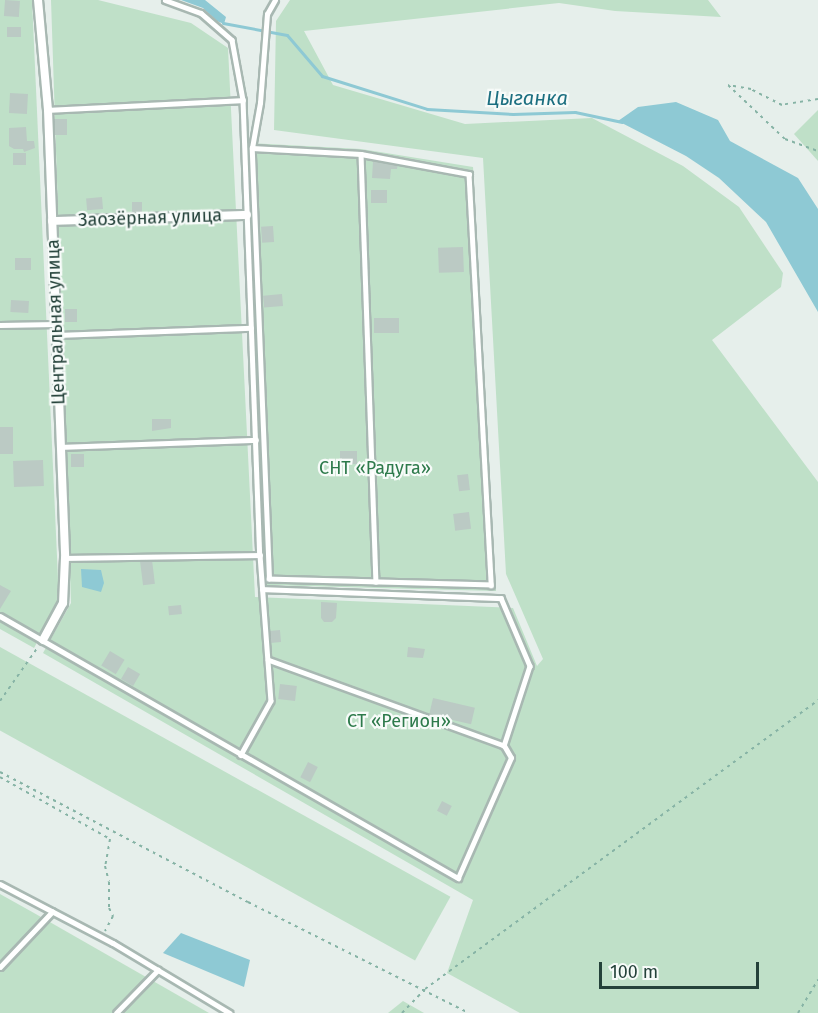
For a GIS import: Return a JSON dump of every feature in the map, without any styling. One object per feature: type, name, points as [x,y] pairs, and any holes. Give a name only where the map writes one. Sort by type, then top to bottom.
[{"type":"street","name":"Центральная улица","points":[[38,0],[48,110],[65,558],[63,603],[43,640]]},
{"type":"street","name":"Заозёрная улица","points":[[52,221],[247,215]]},
{"type":"lane","points":[[165,0],[201,13],[232,40],[243,100],[260,555],[271,701],[241,755]]},
{"type":"lane","points":[[252,148],[361,154],[469,174],[491,585],[270,579],[252,148],[260,103],[267,14],[275,0]]},
{"type":"lane","points":[[48,110],[243,100]]},
{"type":"lane","points":[[361,154],[376,582]]},
{"type":"lane","points":[[0,326],[56,324]]},
{"type":"lane","points":[[57,335],[251,328]]},
{"type":"lane","points":[[61,447],[255,440]]},
{"type":"lane","points":[[65,558],[260,555]]},
{"type":"lane","points":[[262,589],[501,598],[531,666],[504,746]]},
{"type":"lane","points":[[0,616],[458,878],[511,758],[504,746],[268,660]]},
{"type":"lane","points":[[0,884],[101,937],[230,1013]]},
{"type":"lane","points":[[0,967],[52,912]]},
{"type":"lane","points":[[116,1013],[158,970]]},
{"type":"path","points":[[818,99],[782,105],[750,89],[729,85],[785,139],[818,151]]},
{"type":"path","points":[[0,701],[43,640]]},
{"type":"path","points":[[402,1013],[425,989],[818,700]]},
{"type":"path","points":[[0,772],[248,902],[470,1013]]},
{"type":"path","points":[[0,777],[110,839],[105,866],[109,882],[109,908],[113,916],[101,937]]},
{"type":"path","points":[[798,1013],[818,980]]},
{"type":"green space","points":[[0,0],[32,0],[59,601],[34,648],[0,629]]},
{"type":"green space","name":"СТ «Регион»","points":[[51,0],[98,0],[191,23],[228,48],[255,597],[513,608],[537,666],[543,659],[506,574],[483,158],[274,130],[276,21],[290,0],[708,0],[721,17],[615,11],[559,3],[304,31],[333,85],[465,124],[592,118],[683,166],[739,207],[783,273],[781,287],[712,340],[818,482],[818,1013],[520,1013],[447,973],[473,900],[43,653],[71,603]]},
{"type":"green space","points":[[818,110],[818,161],[794,134]]},
{"type":"green space","name":"СНТ «Радуга»","points":[[249,143],[361,149],[473,167],[496,591],[265,585]]},
{"type":"green space","points":[[0,647],[450,897],[415,961],[0,730]]},
{"type":"green space","points":[[0,894],[34,913],[209,1013],[0,1013]]},
{"type":"green space","points":[[403,1001],[424,1013],[388,1013]]},
{"type":"water","points":[[181,0],[205,0],[226,17],[224,24],[217,21],[203,8]]},
{"type":"water","points":[[676,102],[718,120],[730,141],[798,178],[818,209],[818,312],[766,222],[719,178],[686,156],[618,121],[638,107]]},
{"type":"water","points":[[81,569],[101,570],[104,583],[101,592],[82,587]]},
{"type":"water","points":[[181,933],[250,960],[244,987],[163,953]]},
{"type":"building","points":[[5,0],[20,1],[19,17],[4,16]]},
{"type":"building","points":[[7,27],[21,27],[21,37],[7,37]]},
{"type":"building","points":[[10,93],[28,94],[27,114],[9,113]]},
{"type":"building","points":[[52,119],[67,119],[67,135],[52,135]]},
{"type":"building","points":[[26,127],[27,141],[34,141],[35,148],[24,152],[23,149],[14,149],[9,146],[9,128]]},
{"type":"building","points":[[13,153],[26,153],[26,165],[13,165]]},
{"type":"building","points":[[373,162],[398,163],[397,169],[391,169],[390,179],[372,178]]},
{"type":"building","points":[[371,190],[387,190],[387,203],[371,203]]},
{"type":"building","points":[[102,197],[103,209],[87,210],[86,198]]},
{"type":"building","points":[[132,202],[142,202],[142,214],[132,214]]},
{"type":"building","points":[[273,226],[274,242],[262,243],[261,227]]},
{"type":"building","points":[[463,247],[464,272],[439,273],[438,248]]},
{"type":"building","points":[[15,258],[31,258],[31,270],[15,270]]},
{"type":"building","points":[[282,294],[283,306],[264,308],[263,296]]},
{"type":"building","points":[[11,300],[29,301],[28,313],[10,312]]},
{"type":"building","points":[[65,309],[77,309],[77,322],[65,322]]},
{"type":"building","points":[[374,318],[399,318],[399,333],[374,333]]},
{"type":"building","points":[[152,419],[171,419],[171,428],[152,431]]},
{"type":"building","points":[[0,427],[13,427],[13,454],[0,454]]},
{"type":"building","points":[[340,451],[357,451],[357,464],[340,464]]},
{"type":"building","points":[[71,454],[84,454],[84,467],[71,467]]},
{"type":"building","points":[[43,460],[44,486],[14,487],[13,461]]},
{"type":"building","points":[[468,474],[470,490],[459,491],[457,475]]},
{"type":"building","points":[[469,512],[471,529],[455,531],[453,514]]},
{"type":"building","points":[[152,560],[155,584],[143,585],[140,561]]},
{"type":"building","points":[[0,585],[11,591],[0,609]]},
{"type":"building","points":[[321,602],[337,603],[336,618],[332,622],[324,622],[321,618]]},
{"type":"building","points":[[181,605],[182,614],[169,615],[168,606]]},
{"type":"building","points":[[280,630],[281,642],[270,643],[269,631]]},
{"type":"building","points":[[408,647],[425,649],[423,658],[407,657]]},
{"type":"building","points":[[110,651],[125,660],[116,674],[101,666]]},
{"type":"building","points":[[128,667],[140,674],[133,686],[121,679]]},
{"type":"building","points":[[280,684],[297,686],[295,701],[278,699]]},
{"type":"building","points":[[433,698],[475,708],[471,724],[429,715]]},
{"type":"building","points":[[308,762],[318,767],[310,782],[300,777]]},
{"type":"building","points":[[442,801],[452,806],[447,816],[437,811]]},
{"type":"waterway","name":"Цыганка","points":[[223,23],[287,35],[322,76],[427,109],[513,114],[575,112],[622,122]]}]
